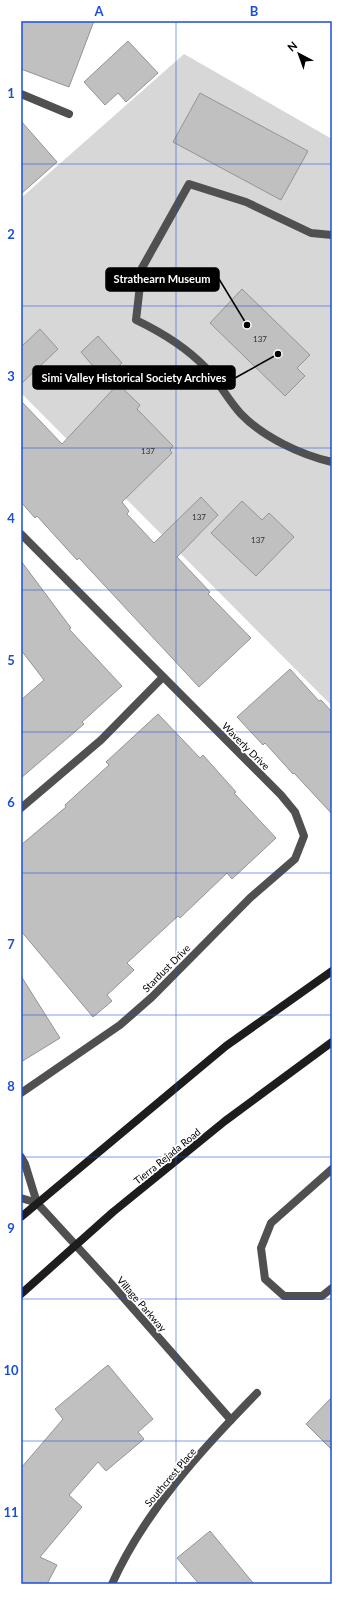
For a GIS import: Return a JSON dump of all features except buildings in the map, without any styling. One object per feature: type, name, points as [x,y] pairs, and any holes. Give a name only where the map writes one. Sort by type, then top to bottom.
[{"type":"main road","points":[[21,1217],[226,1046],[332,971]]},
{"type":"main road","name":"Tierra Rejada Road","points":[[21,1294],[75,1246],[225,1121],[332,1042]]},
{"type":"street","points":[[21,94],[69,114]]},
{"type":"street","points":[[332,235],[311,233],[246,202],[189,184],[142,268],[136,320],[165,334],[206,368],[242,415],[272,438],[314,458],[332,462]]},
{"type":"street","name":"Waverly Drive","points":[[22,539],[281,795],[295,812],[304,836]]},
{"type":"street","points":[[21,808],[101,740],[163,677]]},
{"type":"street","name":"Stardust Drive","points":[[21,1093],[120,1025],[152,997],[250,898],[295,859],[304,836]]},
{"type":"street","name":"Village Parkway","points":[[21,1157],[25,1164],[37,1204],[115,1288],[231,1420]]},
{"type":"street","points":[[332,1169],[271,1223],[261,1248],[265,1279],[284,1296],[322,1296],[332,1288]]},
{"type":"street","name":"Village Parkway","points":[[21,1198],[37,1204]]},
{"type":"street","name":"Southcrest Place","points":[[112,1584],[130,1545],[158,1505],[231,1420],[257,1393]]},
{"type":"shaded area","points":[[184,54],[332,139],[332,706],[21,393],[21,198]]},
{"type":"place","name":"Strathearn Museum","points":[[247,325]]},
{"type":"place","name":"Simi Valley Historical Society Archives","points":[[278,354]]}]
